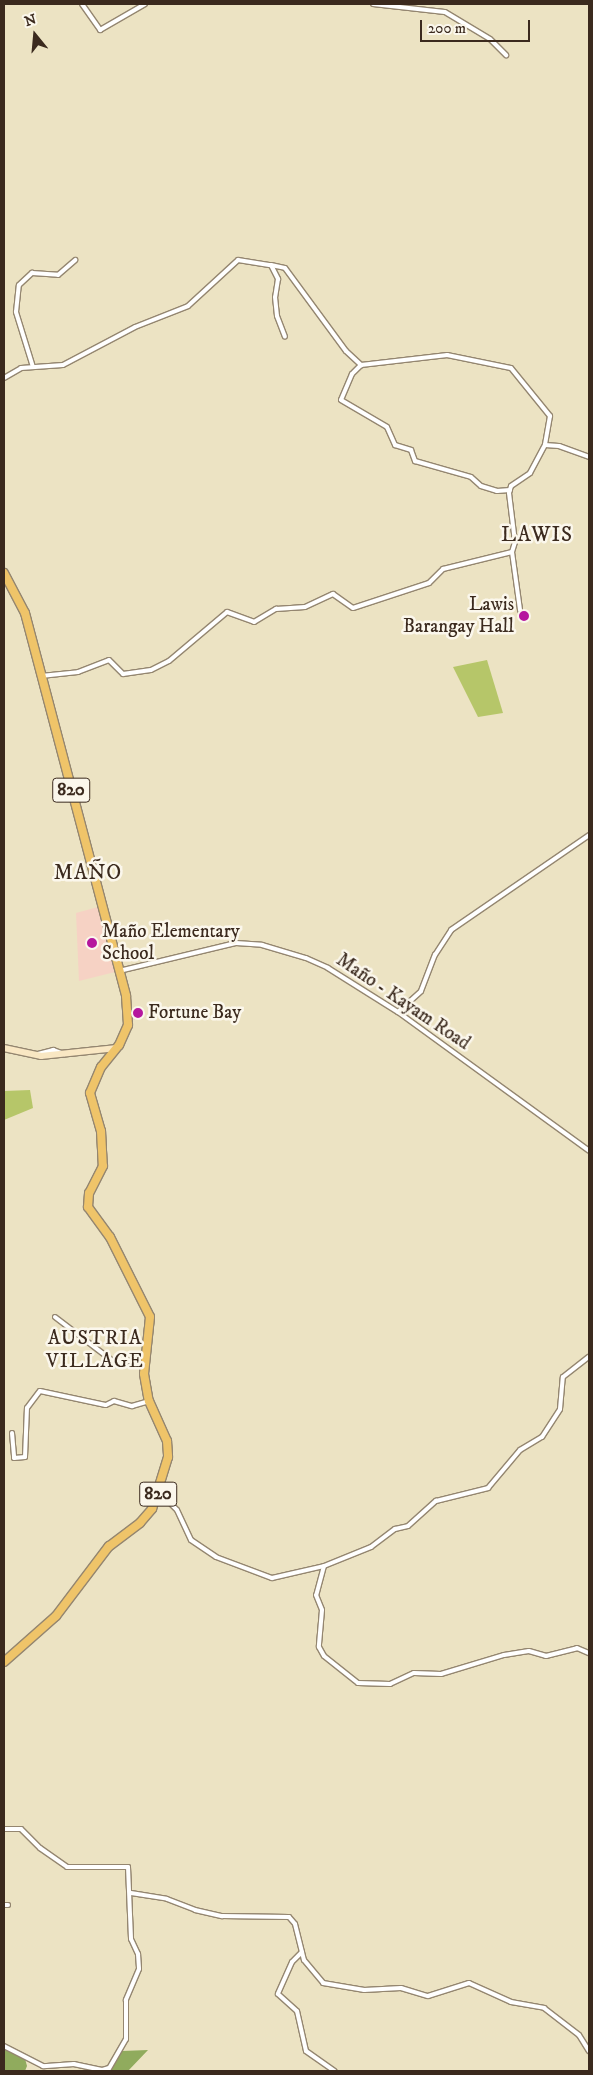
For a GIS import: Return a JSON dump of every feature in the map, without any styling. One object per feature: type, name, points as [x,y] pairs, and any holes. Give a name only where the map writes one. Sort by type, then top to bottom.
[{"type":"highway","name":"820","points":[[4,574],[25,613],[128,1010],[128,1026],[116,1048],[101,1067],[90,1093],[101,1131],[103,1160],[90,1193],[88,1207],[110,1237],[148,1311],[150,1328],[144,1374],[149,1401],[167,1441],[167,1464],[152,1509],[140,1523],[109,1546],[56,1616],[4,1662]]},
{"type":"street","points":[[82,4],[100,30],[145,4]]},
{"type":"street","points":[[373,4],[445,12],[490,39],[506,55]]},
{"type":"street","points":[[33,367],[16,312],[19,285],[32,273],[58,275],[75,260]]},
{"type":"street","points":[[4,378],[14,370],[63,365],[136,327],[188,306],[238,260],[271,264],[285,268],[346,351],[361,365]]},
{"type":"street","points":[[271,264],[278,279],[274,297],[276,316],[285,337]]},
{"type":"street","points":[[510,490],[497,491],[481,486],[471,477],[415,460],[411,450],[395,445],[388,427],[341,400],[352,374],[361,365],[447,355],[511,368],[550,416],[545,446],[530,473],[514,483],[510,490],[515,542],[512,552],[520,610]]},
{"type":"street","points":[[545,446],[559,446],[589,457]]},
{"type":"street","points":[[41,676],[78,672],[109,660],[123,674],[151,670],[169,661],[227,612],[254,622],[276,609],[305,607],[333,594],[353,608],[429,583],[443,570],[512,552]]},
{"type":"street","points":[[398,1012],[421,991],[435,955],[451,930],[589,835]]},
{"type":"street","name":"Maño - Kayam Road","points":[[119,972],[226,944],[253,944],[284,951],[328,968],[398,1012],[589,1151]]},
{"type":"street","points":[[4,1048],[36,1055],[65,1055],[116,1048]]},
{"type":"street","points":[[55,1317],[118,1365],[146,1355]]},
{"type":"street","points":[[159,1492],[177,1510],[191,1540],[216,1557],[272,1578],[324,1566],[371,1547],[396,1529],[408,1526],[436,1501],[460,1492],[488,1488],[520,1450],[542,1437],[560,1409],[564,1376],[589,1357]]},
{"type":"street","points":[[12,1433],[14,1458],[25,1457],[27,1408],[40,1391],[106,1405],[114,1401],[132,1406],[149,1401]]},
{"type":"street","points":[[324,1566],[316,1595],[322,1610],[319,1648],[324,1656],[358,1683],[390,1684],[414,1673],[441,1674],[504,1655],[528,1651],[546,1656],[577,1648],[589,1652]]},
{"type":"street","points":[[4,1829],[21,1829],[40,1848],[67,1867],[128,1867],[131,1894],[131,1939],[138,1954],[139,1969],[126,2000],[126,2039],[110,2068],[88,2068],[74,2064],[42,2066],[4,2046]]},
{"type":"street","points":[[131,1894],[167,1898],[195,1910],[222,1916],[289,1917],[295,1924],[302,1952],[318,1979],[340,1988],[401,1988],[428,1996],[469,1983],[512,2002],[534,2004],[579,2035],[589,2050]]},
{"type":"street","points":[[302,1952],[292,1962],[278,1994],[297,2011],[306,2051],[335,2071]]},
{"type":"shaded area","name":"Maño Elementary School","points":[[98,907],[115,972],[79,981],[76,913]]},
{"type":"green space","points":[[487,660],[503,713],[478,717],[453,667]]},
{"type":"green space","points":[[30,1090],[33,1108],[4,1120],[4,1091]]},
{"type":"green space","points":[[4,2045],[24,2055],[27,2066],[25,2071],[4,2071]]},
{"type":"green space","points":[[148,2050],[128,2071],[95,2071],[110,2069],[122,2051]]},
{"type":"place","name":"Lawis Barangay Hall","points":[[524,616]]},
{"type":"place","name":"Maño Elementary School","points":[[92,943]]},
{"type":"place","name":"Fortune Bay","points":[[138,1013]]},
{"type":"district","name":"LAWIS","points":[[537,535]]},
{"type":"district","name":"MAÑO","points":[[88,873]]},
{"type":"district","name":"AUSTRIA VILLAGE","points":[[95,1350]]}]
